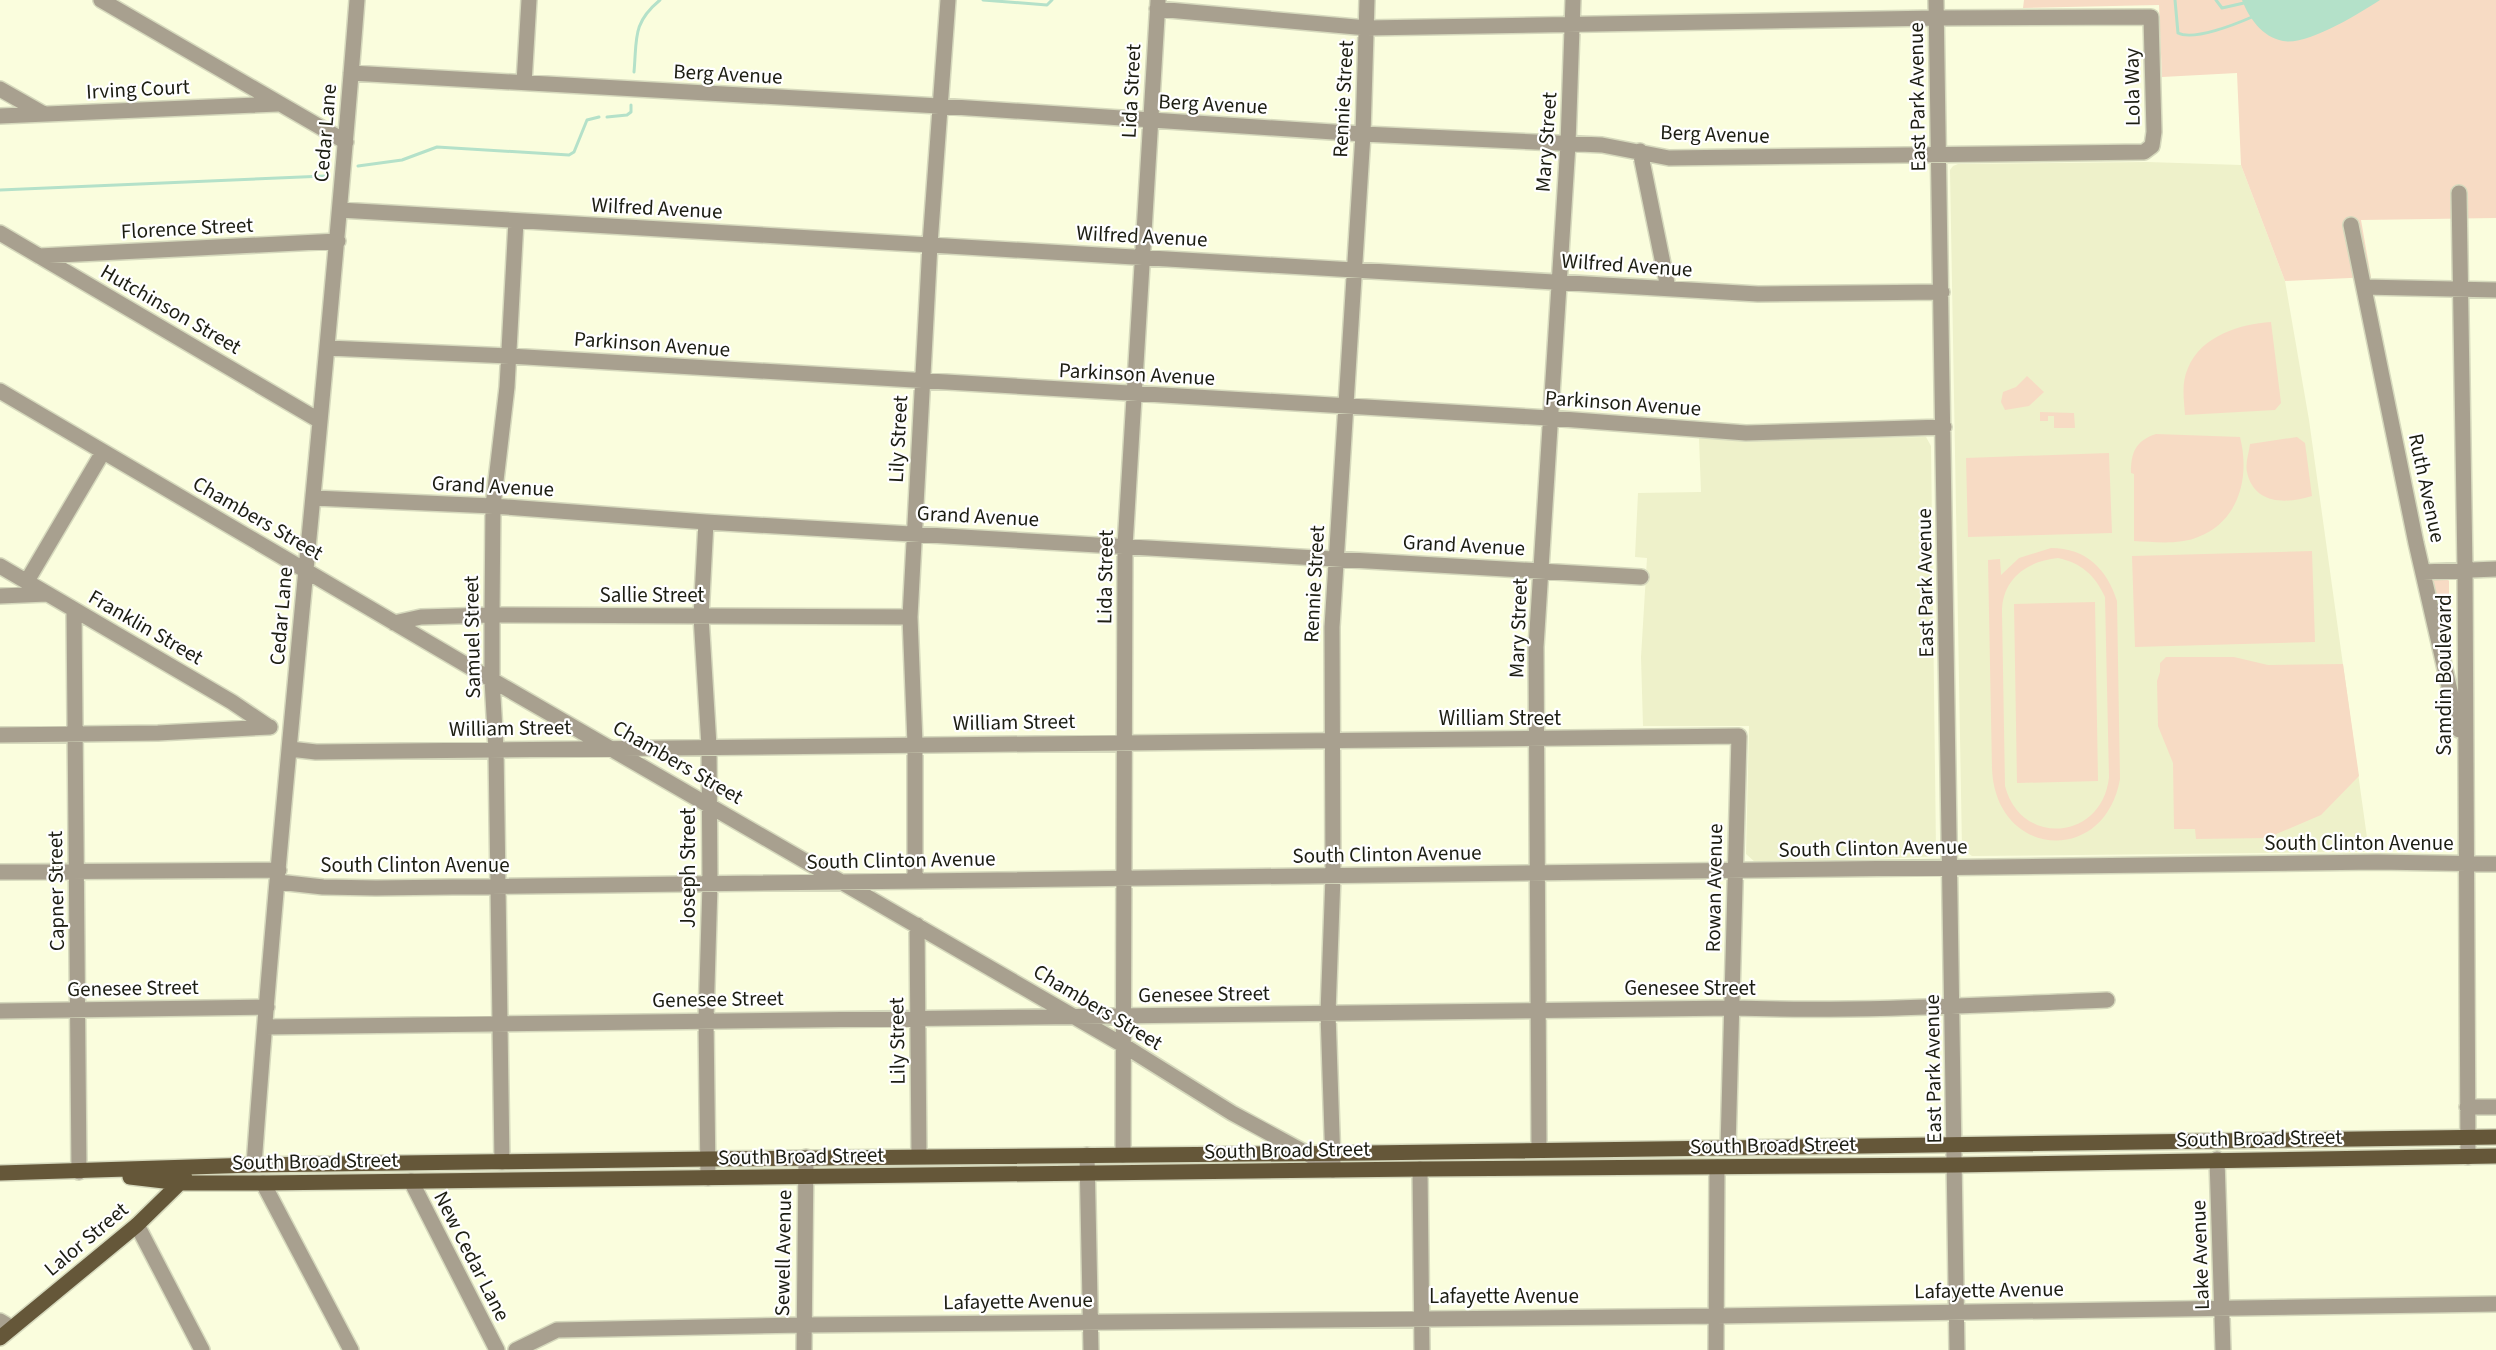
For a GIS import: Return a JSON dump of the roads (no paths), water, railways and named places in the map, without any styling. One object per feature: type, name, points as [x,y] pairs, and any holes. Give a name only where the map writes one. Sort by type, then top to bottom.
[{"type":"main road","name":"South Broad Street","points":[[0,1173],[254,1165],[806,1157],[1366,1153],[2496,1137]]},
{"type":"main road","name":"South Broad Street","points":[[79,1172],[181,1183],[263,1183],[1955,1165],[2496,1156]]},
{"type":"main road","name":"Lalor Street","points":[[0,1338],[6,1324],[137,1225],[195,1167]]},
{"type":"street","points":[[102,0],[346,142]]},
{"type":"street","points":[[524,83],[529,0]]},
{"type":"street","name":"Lily Street","points":[[915,881],[915,744],[910,617],[930,244],[948,0]]},
{"type":"street","name":"Rennie Street","points":[[1333,1170],[1328,1013],[1333,876],[1332,627],[1368,28],[1367,0]]},
{"type":"street","name":"Mary Street","points":[[1539,1150],[1536,647],[1557,282],[1568,144],[1574,24],[1573,0]]},
{"type":"street","name":"East Park Avenue","points":[[1936,0],[1958,1350]]},
{"type":"street","name":"Cedar Lane","points":[[254,1165],[278,876],[338,241],[356,1]]},
{"type":"street","points":[[1158,5],[1368,28],[1936,18]]},
{"type":"street","name":"Lida Street","points":[[1122,1155],[1125,546],[1158,5]]},
{"type":"street","name":"Lola Way","points":[[1936,18],[2151,17],[2154,132],[2152,146],[2144,152],[2072,154]]},
{"type":"street","name":"Berg Avenue","points":[[351,73],[939,106],[1362,134],[1602,145],[1670,158],[2072,154]]},
{"type":"street","points":[[0,89],[45,114]]},
{"type":"street","name":"Irving Court","points":[[0,116],[278,104]]},
{"type":"street","points":[[1640,152],[1668,288]]},
{"type":"street","name":"Samdin Boulevard","points":[[2459,193],[2465,570],[2468,1156]]},
{"type":"street","name":"Wilfred Avenue","points":[[340,210],[1758,294],[1942,292]]},
{"type":"street","name":"Samuel Street","points":[[502,1162],[496,749],[492,680],[493,506],[509,356],[516,221]]},
{"type":"street","name":"Ruth Avenue","points":[[2351,225],[2423,572],[2466,759]]},
{"type":"street","name":"Hutchinson Street","points":[[0,233],[320,421]]},
{"type":"street","name":"Florence Street","points":[[39,256],[338,241]]},
{"type":"street","points":[[2364,287],[2496,290]]},
{"type":"street","name":"Parkinson Avenue","points":[[328,348],[509,356],[1345,408],[1549,418],[1746,433],[1944,427]]},
{"type":"street","name":"Chambers Street","points":[[0,391],[394,623],[1123,1045],[1232,1113],[1333,1170]]},
{"type":"street","points":[[27,581],[103,452]]},
{"type":"street","name":"Grand Avenue","points":[[314,498],[493,506],[706,522],[1641,577]]},
{"type":"street","name":"Joseph Street","points":[[706,522],[702,616],[709,746],[710,884],[706,1020],[708,1178]]},
{"type":"street","name":"Franklin Street","points":[[0,566],[232,702],[269,727]]},
{"type":"street","points":[[2423,572],[2496,569]]},
{"type":"street","points":[[0,596],[47,594]]},
{"type":"street","name":"Capner Street","points":[[74,610],[79,1172]]},
{"type":"street","name":"Sallie Street","points":[[394,623],[421,617],[492,615],[910,617]]},
{"type":"street","points":[[0,735],[158,733],[269,727],[292,730]]},
{"type":"street","name":"William Street","points":[[290,749],[316,752],[1739,736]]},
{"type":"street","name":"Rowan Avenue","points":[[1728,1148],[1739,736]]},
{"type":"street","name":"South Clinton Avenue","points":[[0,872],[77,871],[278,876],[323,887],[376,888],[2377,862],[2496,864]]},
{"type":"street","name":"Lily Street","points":[[917,925],[919,1156]]},
{"type":"street","name":"Genesee Street","points":[[265,1027],[1952,1007],[2107,1000]]},
{"type":"street","name":"Genesee Street","points":[[0,1011],[267,1007]]},
{"type":"street","points":[[2467,1107],[2496,1107]]},
{"type":"street","points":[[1366,1153],[1367,1170]]},
{"type":"street","points":[[1087,1155],[1091,1350]]},
{"type":"street","name":"Sewell Avenue","points":[[804,1350],[806,1157]]},
{"type":"street","name":"Lake Avenue","points":[[2217,1159],[2223,1350]]},
{"type":"street","points":[[1716,1350],[1717,1167]]},
{"type":"street","points":[[1420,1169],[1422,1350]]},
{"type":"street","name":"New Cedar Lane","points":[[411,1181],[497,1350]]},
{"type":"street","points":[[263,1183],[351,1350]]},
{"type":"street","points":[[137,1225],[202,1350]]},
{"type":"street","name":"Lafayette Avenue","points":[[516,1350],[556,1330],[804,1324],[1717,1316],[2496,1304]]},
{"type":"waterway","points":[[634,72],[636,41],[640,24],[660,0]]},
{"type":"waterway","points":[[983,0],[1047,5],[1052,0]]},
{"type":"waterway","points":[[2175,0],[2178,33],[2185,35],[2215,31],[2252,17]]},
{"type":"waterway","points":[[2216,0],[2222,8],[2244,3]]},
{"type":"waterway","points":[[607,117],[627,115],[631,112],[631,105]]},
{"type":"waterway","points":[[358,166],[402,160],[437,147],[569,155],[574,152],[587,120],[599,117]]},
{"type":"waterway","points":[[0,190],[325,176]]}]
